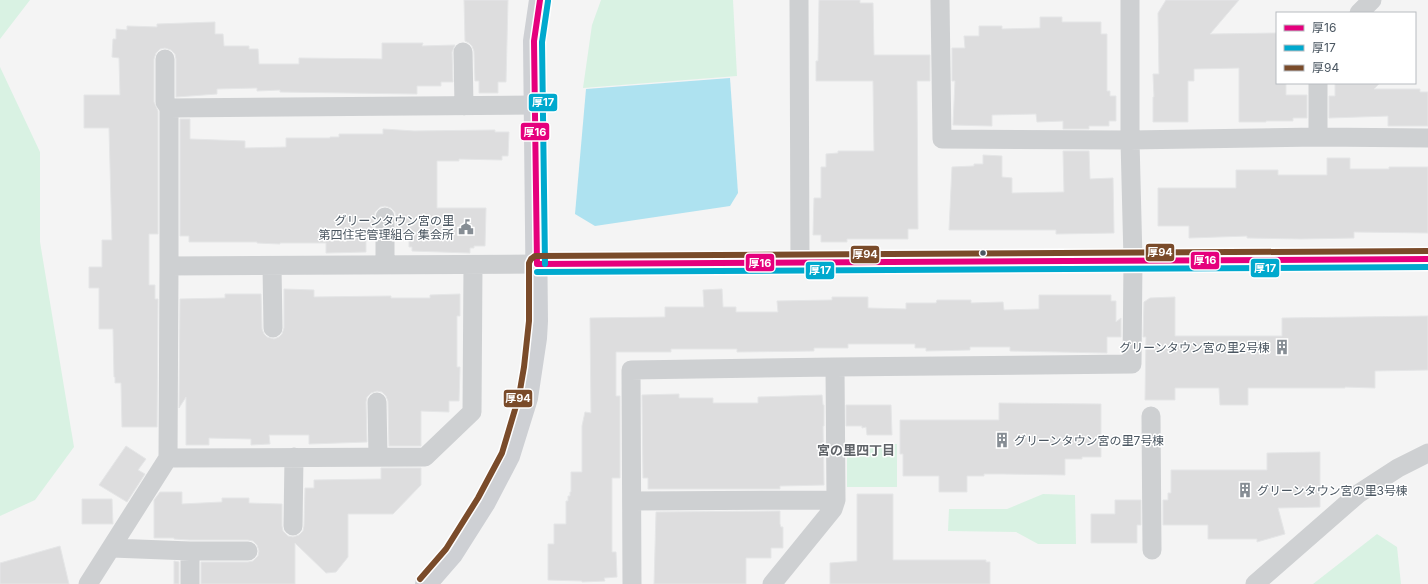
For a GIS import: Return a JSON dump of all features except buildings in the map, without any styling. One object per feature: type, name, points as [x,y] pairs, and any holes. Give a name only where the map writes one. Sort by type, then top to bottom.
[{"type":"street","points":[[426,584],[452,554],[485,502],[509,456],[527,398],[532,368],[536,321],[537,264],[534,41],[540,0]]},
{"type":"street","points":[[799,0],[800,262]]},
{"type":"street","points":[[940,0],[942,139],[1130,140],[1318,137],[1428,138]]},
{"type":"street","points":[[632,584],[631,370],[1132,364],[1133,260],[1130,140],[1130,0]]},
{"type":"street","points":[[1360,12],[1372,0]]},
{"type":"street","points":[[463,52],[464,106]]},
{"type":"street","points":[[88,584],[168,458],[169,108],[165,102],[164,59]]},
{"type":"street","points":[[1318,84],[1318,137]]},
{"type":"street","points":[[169,108],[534,105]]},
{"type":"street","points":[[385,217],[385,265]]},
{"type":"street","points":[[169,266],[1428,259]]},
{"type":"street","points":[[168,458],[425,457],[472,412],[473,265]]},
{"type":"street","points":[[272,266],[273,328]]},
{"type":"street","points":[[772,584],[833,509],[836,500],[835,367]]},
{"type":"street","points":[[377,402],[378,457]]},
{"type":"street","points":[[1151,416],[1152,550]]},
{"type":"street","points":[[1255,584],[1358,494],[1398,468],[1428,453]]},
{"type":"street","points":[[293,526],[294,457]]},
{"type":"street","points":[[632,501],[836,500]]},
{"type":"street","points":[[112,548],[190,551],[248,551]]},
{"type":"street","points":[[190,551],[190,584]]},
{"type":"green space","points":[[0,0],[30,0],[0,39]]},
{"type":"green space","points":[[601,0],[733,0],[737,76],[583,88],[592,25]]},
{"type":"green space","points":[[0,67],[40,152],[40,242],[74,447],[35,500],[0,516]]},
{"type":"green space","points":[[847,444],[897,444],[897,487],[847,487]]},
{"type":"green space","points":[[1043,494],[1075,495],[1076,544],[1038,544],[1016,532],[948,531],[949,509],[1007,509]]},
{"type":"green space","points":[[1377,534],[1397,547],[1401,584],[1313,584]]},
{"type":"water","points":[[730,78],[738,193],[730,206],[595,226],[575,214],[586,89]]},
{"type":"transit line","name":"厚16","points":[[537,264],[534,41],[540,0]]},
{"type":"transit line","name":"厚17","points":[[545,264],[542,42],[548,1]]},
{"type":"transit line","name":"厚94","points":[[420,579],[446,549],[478,498],[502,453],[519,396],[524,367],[529,321],[529,263],[535,256],[1428,251]]},
{"type":"transit line","name":"厚16","points":[[537,264],[1428,259]]},
{"type":"transit line","name":"厚17","points":[[537,272],[1428,267]]},
{"type":"place","name":"グリーンタウン宮の里 第四住宅管理組合 集会所","points":[[466,227]]},
{"type":"place","name":"グリーンタウン宮の里2号棟","points":[[1282,347]]},
{"type":"place","name":"グリーンタウン宮の里7号棟","points":[[1002,440]]},
{"type":"place","name":"グリーンタウン宮の里3号棟","points":[[1245,490]]},
{"type":"district","name":"宮の里四丁目","points":[[856,450]]}]
